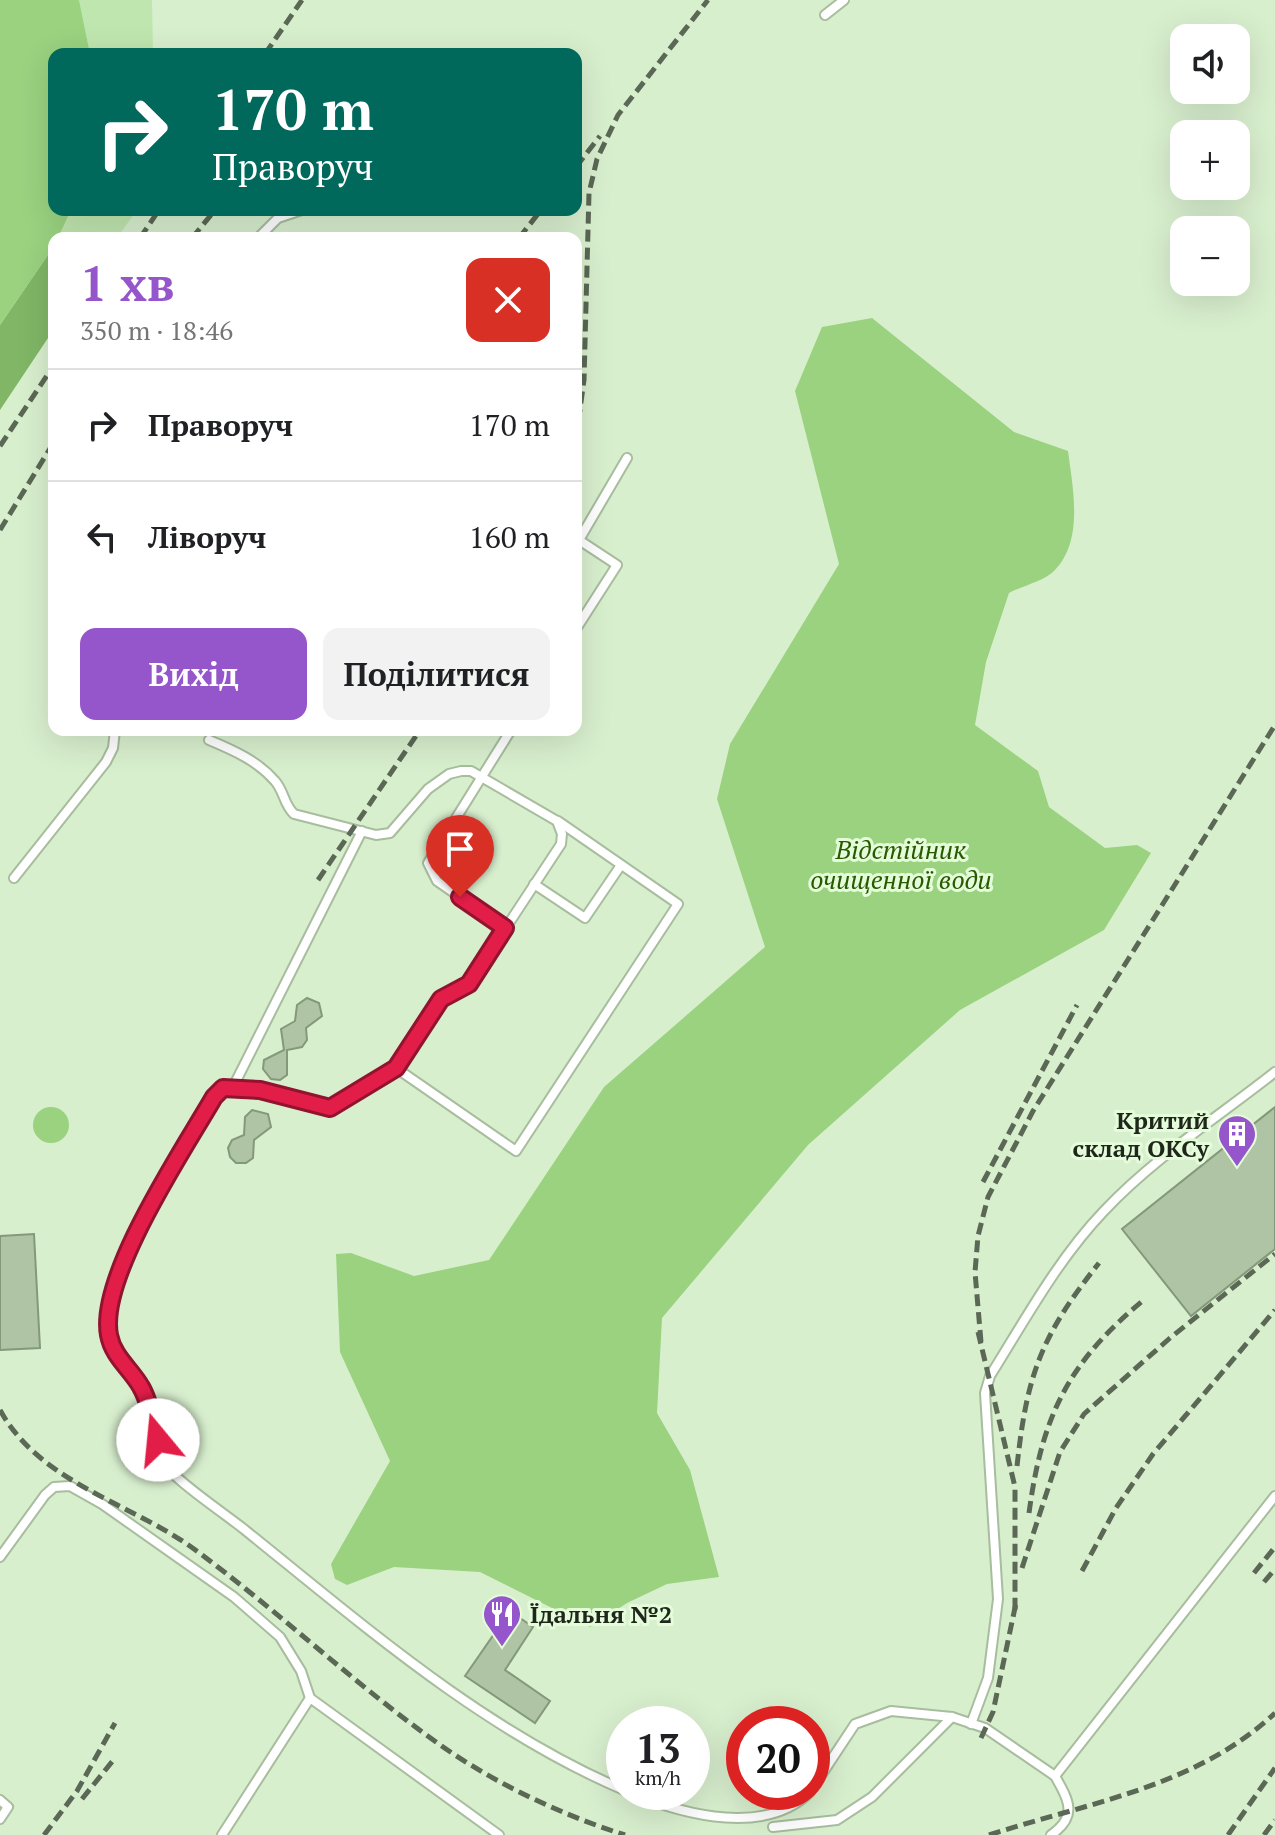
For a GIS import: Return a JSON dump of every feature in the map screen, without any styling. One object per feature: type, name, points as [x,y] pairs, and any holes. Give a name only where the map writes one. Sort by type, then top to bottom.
[{"type":"lane","points":[[825,15],[844,0]]},
{"type":"lane","points":[[264,232],[284,216]]},
{"type":"lane","points":[[582,535],[627,458]]},
{"type":"lane","points":[[582,542],[617,565],[582,620]]},
{"type":"lane","points":[[14,878],[106,762],[114,736]]},
{"type":"lane","points":[[505,928],[437,881],[428,863],[507,736]]},
{"type":"lane","points":[[209,740],[258,765],[277,783],[286,807],[294,814],[376,835],[390,833],[428,789],[449,774],[471,771],[557,821],[678,904],[516,1151],[396,1068]]},
{"type":"lane","points":[[557,821],[562,834],[561,844],[469,984],[441,999],[396,1068],[330,1108],[233,1087],[223,1088],[214,1097],[146,1215],[118,1280],[107,1318],[116,1355],[142,1389],[165,1465],[371,1631],[534,1748],[606,1781]]},
{"type":"lane","points":[[233,1087],[362,831]]},
{"type":"lane","points":[[534,884],[585,918],[621,865]]},
{"type":"lane","points":[[971,1724],[988,1678],[998,1599],[985,1393],[990,1376],[1063,1261],[1102,1213],[1134,1181],[1275,1072]]},
{"type":"lane","points":[[0,1557],[45,1495],[54,1487],[70,1486],[102,1504],[234,1597],[280,1637],[301,1671],[310,1698],[499,1835]]},
{"type":"lane","points":[[1055,1776],[1275,1496]]},
{"type":"lane","points":[[222,1835],[310,1698]]},
{"type":"lane","points":[[830,1761],[846,1736],[864,1718],[891,1711],[952,1717],[998,1735],[1055,1776],[1071,1811],[1070,1818],[1051,1835]]},
{"type":"lane","points":[[672,1810],[743,1829],[837,1820],[872,1797],[952,1717]]},
{"type":"lane","points":[[0,1800],[8,1807],[0,1819]]},
{"type":"lane","points":[[773,1827],[799,1810]]},
{"type":"shaded area","points":[[79,0],[152,0],[153,48],[89,48]]},
{"type":"shaded area","points":[[68,216],[133,216],[121,232],[61,232]]},
{"type":"shaded area","points":[[48,255],[48,338],[0,410],[0,325]]},
{"type":"water","points":[[0,0],[79,0],[89,48],[48,48],[48,216],[68,216],[61,232],[48,232],[48,255],[0,325]]},
{"type":"water","name":"Відстійник очищенної води","points":[[872,318],[1014,432],[1068,451],[1074,514],[1070,545],[1050,575],[1009,593],[986,662],[975,725],[1038,771],[1049,807],[1105,848],[1137,845],[1151,853],[1104,930],[960,1010],[808,1145],[662,1318],[657,1413],[690,1470],[719,1577],[667,1584],[627,1603],[590,1627],[480,1572],[394,1567],[347,1585],[335,1579],[331,1564],[390,1461],[340,1352],[336,1254],[351,1253],[414,1276],[489,1260],[604,1087],[765,947],[717,799],[730,744],[839,564],[795,391],[822,327]]},
{"type":"water","points":[[51,1107],[64,1112],[69,1125],[64,1138],[51,1143],[38,1138],[33,1125],[38,1112]]},
{"type":"building","points":[[307,998],[319,1003],[322,1016],[306,1028],[307,1040],[302,1047],[287,1050],[287,1075],[280,1080],[271,1079],[263,1069],[264,1060],[284,1050],[281,1029],[295,1021],[297,1005]]},
{"type":"building","name":"Критий склад ОКСу","points":[[1275,1107],[1275,1249],[1191,1316],[1122,1229]]},
{"type":"building","points":[[252,1110],[268,1114],[271,1127],[254,1140],[253,1158],[246,1163],[236,1163],[230,1157],[228,1148],[232,1140],[244,1135],[245,1117]]},
{"type":"building","points":[[34,1234],[40,1348],[0,1350],[0,1236]]},
{"type":"building","name":"Їдальня №2","points":[[510,1611],[533,1627],[505,1670],[550,1701],[535,1723],[465,1676]]},
{"type":"railway","points":[[269,48],[302,0]]},
{"type":"railway","points":[[582,395],[589,193],[597,159],[618,115],[708,0]]},
{"type":"railway","points":[[582,159],[600,136]]},
{"type":"railway","points":[[144,232],[155,216]]},
{"type":"railway","points":[[197,232],[210,216]]},
{"type":"railway","points":[[524,232],[536,216]]},
{"type":"railway","points":[[0,446],[48,374]]},
{"type":"railway","points":[[0,530],[48,452]]},
{"type":"railway","points":[[981,1342],[975,1272],[978,1236],[988,1197],[1033,1111],[1275,725]]},
{"type":"railway","points":[[318,880],[416,736]]},
{"type":"railway","points":[[983,1182],[1077,1005]]},
{"type":"railway","points":[[1022,1568],[1060,1452],[1084,1414],[1170,1338],[1275,1254]]},
{"type":"railway","points":[[1017,1466],[1026,1406],[1040,1357],[1063,1313],[1099,1263]]},
{"type":"railway","points":[[1029,1513],[1042,1448],[1063,1393],[1096,1345],[1145,1299]]},
{"type":"railway","points":[[1082,1571],[1116,1508],[1153,1454],[1275,1310]]},
{"type":"railway","points":[[978,1332],[1015,1487],[1015,1611]]},
{"type":"railway","points":[[0,1410],[17,1435],[38,1456],[88,1490],[194,1549],[374,1695],[457,1757],[527,1796],[625,1835]]},
{"type":"railway","points":[[1254,1573],[1275,1547]]},
{"type":"railway","points":[[1264,1582],[1275,1569]]},
{"type":"railway","points":[[981,1738],[993,1712],[1016,1603]]},
{"type":"railway","points":[[989,1835],[1102,1802],[1176,1776],[1211,1759],[1275,1713]]},
{"type":"railway","points":[[44,1835],[77,1791],[115,1723]]},
{"type":"railway","points":[[82,1799],[115,1758]]},
{"type":"railway","points":[[1228,1835],[1275,1768]]},
{"type":"railway","points":[[1264,1835],[1275,1820]]},
{"type":"place","name":"Критий склад ОКСу","points":[[1237,1168]]},
{"type":"place","name":"Їдальня №2","points":[[502,1648]]},
{"type":"route","points":[[158,1440],[142,1389],[116,1355],[107,1318],[118,1280],[146,1215],[214,1097],[223,1088],[260,1090],[330,1108],[396,1068],[441,999],[469,984],[505,928],[460,897]]}]
